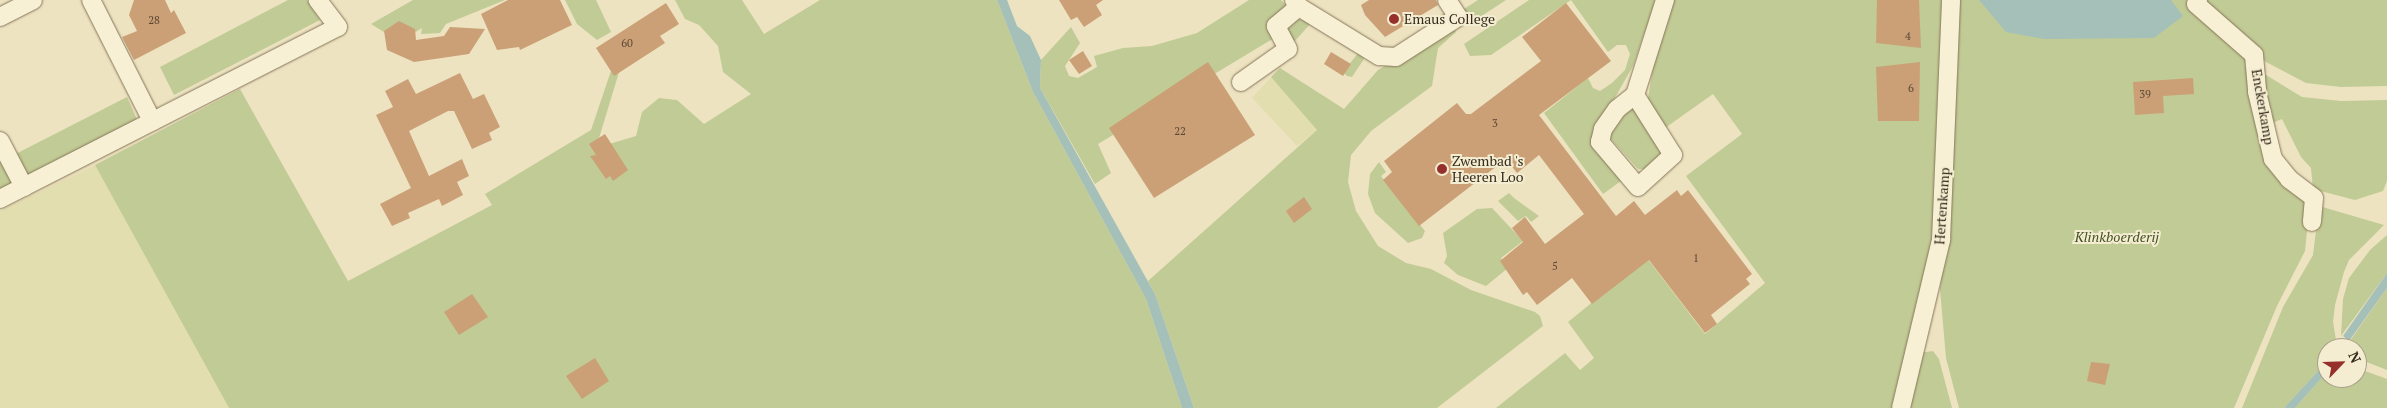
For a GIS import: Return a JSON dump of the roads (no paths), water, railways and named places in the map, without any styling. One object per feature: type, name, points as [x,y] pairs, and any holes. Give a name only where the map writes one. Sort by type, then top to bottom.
[{"type":"street","points":[[0,17],[33,0]]},
{"type":"street","points":[[91,0],[152,121]]},
{"type":"street","points":[[0,199],[338,27],[318,0]]},
{"type":"street","points":[[1241,82],[1288,49],[1276,26],[1297,4],[1379,56],[1396,57],[1458,17],[1447,0]]},
{"type":"street","points":[[1634,95],[1673,155],[1638,187],[1600,142],[1602,129],[1617,109],[1634,95],[1665,0]]},
{"type":"street","name":"Hertenkamp","points":[[1901,408],[1941,240],[1951,0]]},
{"type":"street","name":"Enckerkamp","points":[[2198,0],[2196,4],[2254,55],[2257,92],[2273,159],[2289,179],[2314,198],[2312,222]]},
{"type":"street","points":[[0,142],[24,187]]},
{"type":"water","points":[[997,0],[1007,0],[1017,26],[1030,36],[1041,60],[1040,88],[1155,294],[1194,408],[1182,408],[1146,299],[1033,92]]},
{"type":"water","points":[[1979,0],[2171,0],[2183,16],[2154,38],[2044,39],[2006,32]]},
{"type":"water","points":[[2387,273],[2387,288],[2351,338],[2343,336]]},
{"type":"water","points":[[2317,372],[2317,383],[2295,408],[2284,408]]},
{"type":"place","name":"Emaus College","points":[[1394,19]]},
{"type":"place","name":"Zwembad 's Heeren Loo","points":[[1442,169]]},
{"type":"park label","name":"Klinkboerderij","points":[[2117,237]]}]
